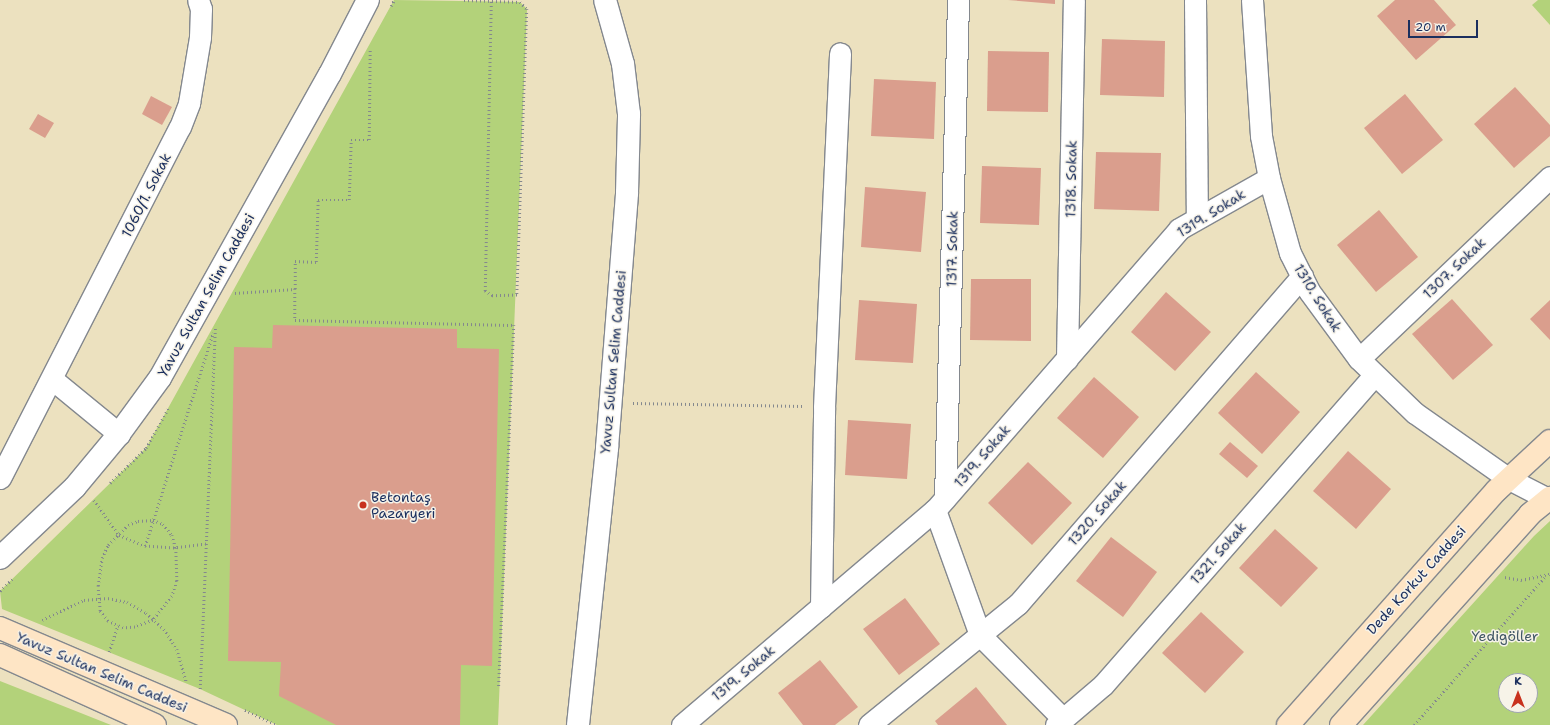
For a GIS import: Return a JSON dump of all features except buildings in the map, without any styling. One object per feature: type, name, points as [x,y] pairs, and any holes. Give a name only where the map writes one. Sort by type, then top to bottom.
[{"type":"main road","name":"Dede Korkut Caddesi","points":[[1288,725],[1509,479],[1550,441]]},
{"type":"main road","points":[[1341,725],[1530,514],[1549,499]]},
{"type":"main road","name":"Yavuz Sultan Selim Caddesi","points":[[0,628],[226,725]]},
{"type":"main road","name":"Yavuz Sultan Selim Caddesi","points":[[0,655],[155,725]]},
{"type":"street","name":"1060/1. Sokak","points":[[0,478],[180,127],[189,103],[200,37],[201,9],[198,0]]},
{"type":"street","name":"Yavuz Sultan Selim Caddesi","points":[[0,558],[75,487],[119,434],[160,378],[326,81],[368,0]]},
{"type":"street","name":"Yavuz Sultan Selim Caddesi","points":[[578,725],[610,402],[627,193],[629,114],[623,64],[605,0]]},
{"type":"street","name":"1317. Sokak","points":[[940,504],[958,0]]},
{"type":"street","name":"1318. Sokak","points":[[1067,359],[1074,0]]},
{"type":"street","points":[[1196,0],[1197,218]]},
{"type":"street","name":"1310. Sokak","points":[[1252,0],[1261,136],[1269,178],[1290,254],[1310,291],[1359,359],[1415,413],[1509,479],[1549,499]]},
{"type":"street","points":[[821,607],[824,407],[840,53]]},
{"type":"street","name":"1307. Sokak","points":[[1359,359],[1550,177]]},
{"type":"street","name":"1319. Sokak","points":[[682,725],[940,504],[1179,229],[1269,178]]},
{"type":"street","name":"1320. Sokak","points":[[869,725],[1018,604],[1302,276]]},
{"type":"street","name":"1321. Sokak","points":[[1060,722],[1103,685],[1374,375]]},
{"type":"street","points":[[52,379],[119,434]]},
{"type":"street","points":[[940,504],[980,636],[1060,722]]},
{"type":"path","points":[[464,0],[520,2],[527,9],[517,295],[492,296],[485,291],[491,1]]},
{"type":"path","points":[[370,46],[369,140],[351,140],[349,200],[318,200],[316,262],[295,261],[295,320],[514,325],[499,688]]},
{"type":"path","points":[[234,293],[295,289]]},
{"type":"path","points":[[145,546],[216,325],[200,690]]},
{"type":"path","points":[[610,402],[824,407]]},
{"type":"path","points":[[94,500],[118,533],[145,546],[176,548],[206,544]]},
{"type":"path","points":[[153,520],[163,524],[172,535],[176,548],[177,581],[172,596],[154,620],[135,627],[118,625],[108,621],[100,611],[98,599],[98,573],[102,558],[118,533],[138,521],[153,520]]},
{"type":"path","points":[[1414,725],[1546,576]]},
{"type":"path","points":[[37,623],[84,600],[98,599],[127,602],[154,620],[164,629],[177,650],[187,684]]},
{"type":"path","points":[[109,653],[118,625]]},
{"type":"green space","points":[[394,0],[520,2],[527,9],[498,725],[277,725],[200,689],[2,609],[0,591],[146,448]]},
{"type":"green space","points":[[1538,0],[1550,0],[1550,25],[1532,5]]},
{"type":"green space","name":"Yedigöller","points":[[1550,521],[1550,725],[1363,725],[1534,536]]},
{"type":"green space","points":[[0,681],[111,725],[0,725]]},
{"type":"place","name":"Betontaş Pazaryeri","points":[[363,505]]}]
